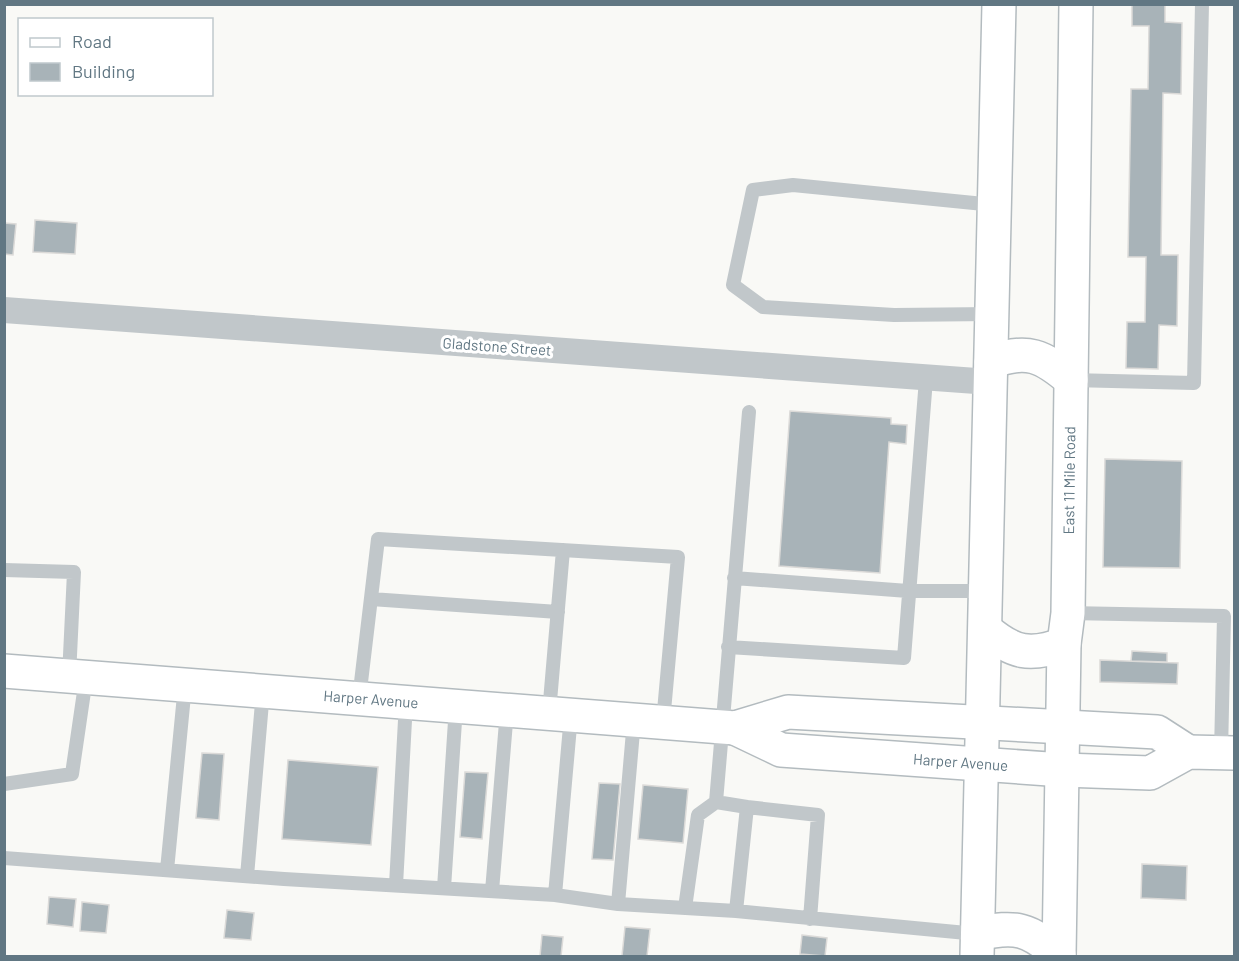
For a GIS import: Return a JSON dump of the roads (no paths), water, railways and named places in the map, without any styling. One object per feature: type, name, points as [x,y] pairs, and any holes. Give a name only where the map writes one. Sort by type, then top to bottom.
[{"type":"main road","points":[[999,4],[984,724],[977,945],[1011,928],[1030,932],[1059,956]]},
{"type":"main road","name":"East 11 Mile Road","points":[[1059,956],[1076,4]]},
{"type":"main road","points":[[991,372],[1009,355],[1023,354],[1041,358],[1071,380]]},
{"type":"main road","points":[[986,630],[1000,642],[1033,653],[1066,628]]},
{"type":"main road","name":"Harper Avenue","points":[[4,671],[728,727],[788,712],[1157,732],[1188,752],[1150,773],[983,766],[781,750],[728,727]]},
{"type":"main road","points":[[1188,752],[1228,753]]},
{"type":"street","name":"Gladstone Street","points":[[4,310],[926,379],[991,372]]},
{"type":"lane","points":[[1071,380],[1194,383],[1202,4]]},
{"type":"lane","points":[[992,314],[894,315],[763,307],[734,285],[753,190],[793,185],[994,205]]},
{"type":"lane","points":[[728,647],[904,658],[926,379]]},
{"type":"lane","points":[[716,802],[728,727],[728,647],[749,412]]},
{"type":"lane","points":[[359,699],[378,539],[678,557],[618,904]]},
{"type":"lane","points":[[555,895],[560,714],[558,612],[563,550]]},
{"type":"lane","points":[[4,570],[74,572],[77,677],[72,774],[4,784]]},
{"type":"lane","points":[[734,578],[908,591],[987,591]]},
{"type":"lane","points":[[371,599],[558,612]]},
{"type":"lane","points":[[1066,628],[1224,616],[1228,753]]},
{"type":"lane","points":[[167,870],[185,685]]},
{"type":"lane","points":[[247,876],[262,691]]},
{"type":"lane","points":[[396,885],[406,702]]},
{"type":"lane","points":[[444,888],[456,706]]},
{"type":"lane","points":[[492,891],[507,710]]},
{"type":"lane","points":[[685,908],[698,815],[716,802],[818,815],[810,919]]},
{"type":"lane","points":[[736,911],[747,807]]},
{"type":"lane","points":[[4,858],[555,895],[618,904],[736,911],[810,919],[977,945]]}]
